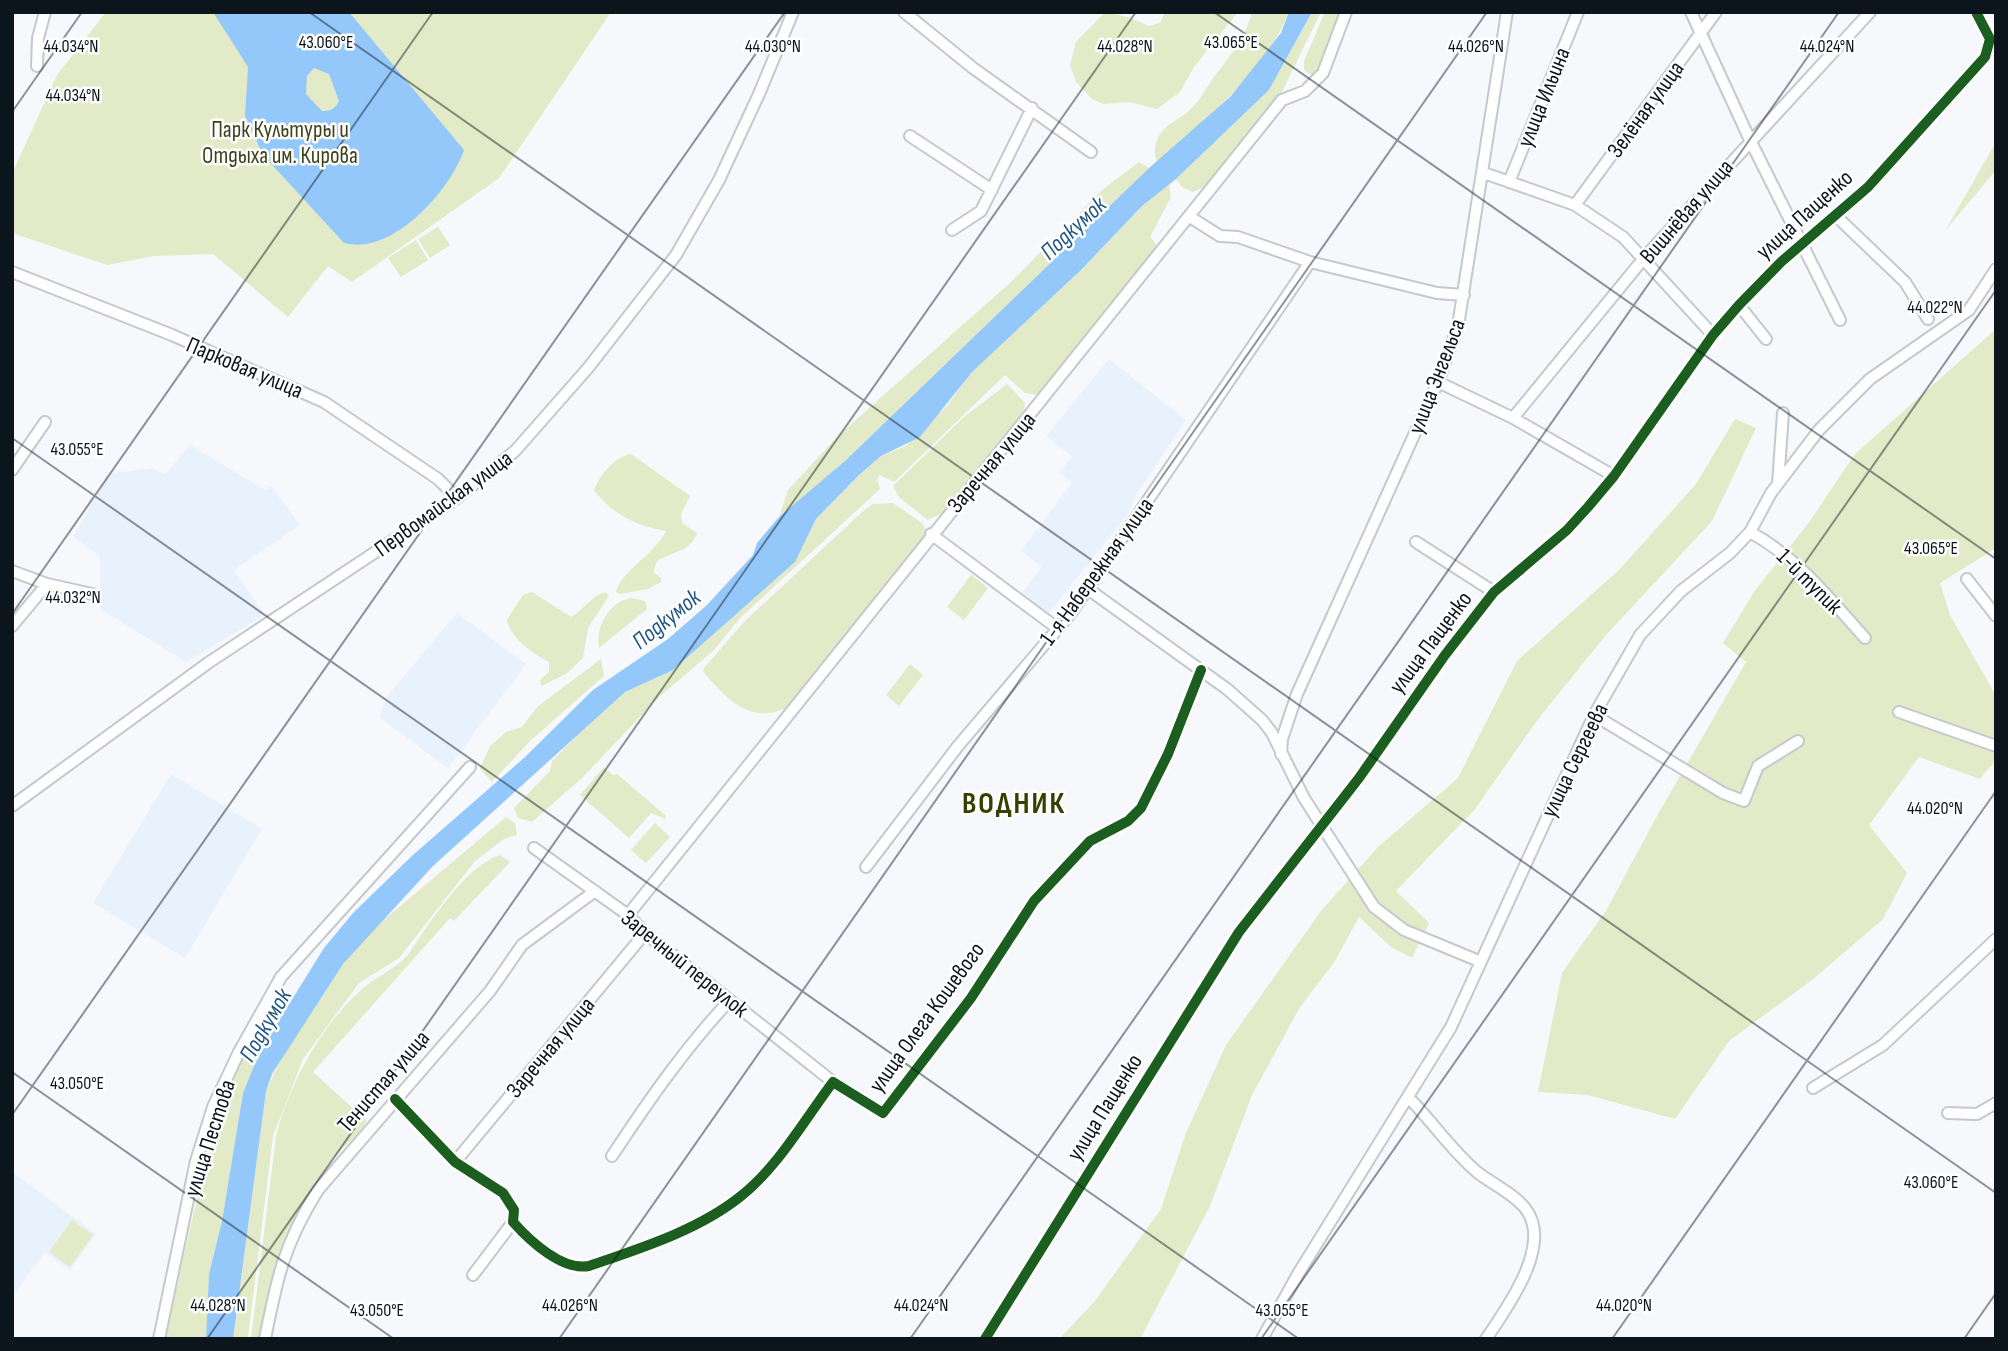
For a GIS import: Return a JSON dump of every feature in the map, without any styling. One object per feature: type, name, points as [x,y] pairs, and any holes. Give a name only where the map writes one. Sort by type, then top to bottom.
[{"type":"street","points":[[37,66],[38,38],[45,12]]},
{"type":"street","name":"Первомайская улица","points":[[12,806],[208,663],[457,498],[515,451],[543,422],[665,271],[719,180],[760,94],[793,12]]},
{"type":"street","points":[[904,12],[973,68],[1091,152]]},
{"type":"street","name":"Заречная улица","points":[[628,915],[931,534],[1282,100],[1314,84],[1323,73],[1346,12]]},
{"type":"street","name":"улица Энгельса","points":[[1281,754],[1288,718],[1329,619],[1438,382],[1458,326],[1507,12]]},
{"type":"street","name":"улица Ильина","points":[[1509,181],[1578,12]]},
{"type":"street","points":[[1691,12],[1750,140],[1840,320]]},
{"type":"street","name":"Зелёная улица","points":[[1574,205],[1716,12]]},
{"type":"street","name":"Вишнёвая улица","points":[[1513,418],[1644,258],[1870,12]]},
{"type":"street","points":[[1976,12],[1986,18]]},
{"type":"street","name":"улица Пащенко","points":[[985,1339],[1239,932],[1494,592],[1567,530],[1614,475],[1713,335],[1739,304],[1803,242],[1836,216],[1900,152],[1985,57],[1990,39],[1986,18]]},
{"type":"street","points":[[952,230],[981,211],[1032,108]]},
{"type":"street","points":[[910,136],[992,190]]},
{"type":"street","points":[[1484,173],[1574,205],[1623,237],[1713,335]]},
{"type":"street","points":[[1836,216],[1905,282],[1928,319]]},
{"type":"street","points":[[1190,217],[1220,236],[1238,237],[1310,262],[1437,293],[1464,295]]},
{"type":"street","name":"1-я Набережная улица","points":[[866,867],[958,746],[1088,589],[1310,262]]},
{"type":"street","name":"улица Сергеева","points":[[1262,1339],[1298,1274],[1451,1027],[1594,715],[1640,635],[1681,591],[1730,553],[1750,532],[1778,484],[1819,430],[1870,379],[1969,310],[1996,269]]},
{"type":"street","name":"Парковая улица","points":[[12,272],[172,335],[324,402],[438,479],[457,498]]},
{"type":"street","points":[[1739,304],[1766,339]]},
{"type":"street","points":[[1438,382],[1513,418],[1614,475]]},
{"type":"street","points":[[1778,484],[1783,413]]},
{"type":"street","points":[[12,470],[45,422]]},
{"type":"street","name":"1-й тупик","points":[[1750,532],[1782,549],[1803,568],[1865,638]]},
{"type":"street","points":[[931,534],[1058,628]]},
{"type":"street","points":[[1416,542],[1494,592]]},
{"type":"street","points":[[12,571],[47,584],[92,594]]},
{"type":"street","points":[[1967,579],[1996,616]]},
{"type":"street","points":[[12,626],[47,584]]},
{"type":"street","points":[[1088,589],[1245,702],[1269,728],[1321,824],[1374,907],[1404,930],[1479,961]]},
{"type":"street","name":"улица Олега Кошевого","points":[[395,1099],[455,1162],[503,1193],[514,1210],[513,1222],[523,1233],[567,1265],[577,1268],[618,1256],[709,1218],[743,1194],[773,1162],[833,1082],[883,1113],[971,998],[1034,901],[1090,841],[1128,821],[1141,808],[1168,754],[1201,670]]},
{"type":"street","points":[[1899,712],[1996,746]]},
{"type":"street","points":[[1594,715],[1723,793],[1744,801],[1758,766],[1798,741]]},
{"type":"street","points":[[1269,728],[1281,727],[1288,718]]},
{"type":"street","name":"улица Пестова","points":[[159,1339],[196,1161],[214,1107],[239,1052],[281,977],[470,767]]},
{"type":"street","name":"Заречный переулок","points":[[534,848],[628,915],[645,933],[833,1082]]},
{"type":"street","name":"Тенистая улица","points":[[265,1339],[275,1278],[300,1218],[318,1190],[490,992],[522,946],[594,891]]},
{"type":"street","name":"Заречная улица","points":[[455,1162],[645,933]]},
{"type":"street","points":[[1813,1088],[1884,1045],[1996,939]]},
{"type":"street","points":[[612,1156],[662,1079],[694,1038],[730,1000]]},
{"type":"street","points":[[1408,1097],[1455,1151],[1524,1207],[1533,1224],[1535,1239],[1532,1257],[1502,1316],[1486,1339]]},
{"type":"street","points":[[1948,1114],[1977,1114],[1996,1103]]},
{"type":"street","points":[[472,1275],[513,1222]]},
{"type":"shaded area","points":[[1109,359],[1186,420],[1138,492],[1128,514],[1049,613],[1022,593],[1042,567],[1021,551],[1072,483],[1060,472],[1072,457],[1046,436]]},
{"type":"shaded area","points":[[190,445],[265,490],[271,486],[300,525],[234,570],[264,615],[186,662],[100,609],[100,556],[73,537],[108,474],[152,468],[165,474]]},
{"type":"shaded area","points":[[457,613],[526,664],[448,768],[380,718],[385,699]]},
{"type":"shaded area","points":[[171,774],[262,829],[185,958],[93,903]]},
{"type":"shaded area","points":[[12,1172],[96,1234],[70,1270],[45,1252],[12,1296]]},
{"type":"green space","name":"Парк Культуры и Отдыха им. Кирова","points":[[106,12],[611,12],[499,178],[352,282],[328,266],[288,317],[213,254],[154,256],[107,265],[12,233],[12,174],[57,75]]},
{"type":"green space","points":[[1105,12],[1128,17],[1149,26],[1160,23],[1165,12],[1238,12],[1194,67],[1180,92],[1157,109],[1129,102],[1103,104],[1092,99],[1076,82],[1070,65],[1076,42]]},
{"type":"green space","points":[[1252,12],[1289,12],[1265,56],[1249,76],[1157,162],[1155,149],[1159,136],[1199,99],[1238,44]]},
{"type":"green space","points":[[1312,12],[1321,12],[1276,104],[1204,187],[1193,192],[1182,187],[1176,179],[1269,90]]},
{"type":"green space","points":[[1325,12],[1344,12],[1324,66],[1311,75],[1304,70],[1304,61]]},
{"type":"green space","points":[[1996,142],[1996,170],[1945,231]]},
{"type":"green space","points":[[1139,162],[1149,168],[846,460],[779,517],[788,490],[840,434],[1011,282],[1102,190]]},
{"type":"green space","points":[[1169,184],[1171,197],[1150,237],[1161,250],[1064,370],[1037,395],[1025,393],[1005,375],[894,482],[880,475],[877,479],[880,489],[740,618],[714,650],[658,698],[582,778],[532,822],[518,818],[514,808],[550,771],[552,761],[583,729],[625,692],[673,670],[794,563],[816,519],[859,475],[881,456],[906,446],[948,405],[971,372],[1081,270],[1142,206]]},
{"type":"green space","points":[[438,227],[450,245],[430,258],[418,239]]},
{"type":"green space","points":[[416,240],[428,260],[401,277],[388,258]]},
{"type":"green space","points":[[1996,329],[1996,548],[1940,583],[1950,615],[1996,696],[1996,760],[1980,779],[1919,757],[1869,825],[1907,873],[1883,919],[1812,980],[1729,1041],[1675,1119],[1588,1095],[1538,1092],[1562,973],[1607,909],[1658,814],[1746,662],[1723,643],[1754,592],[1810,521],[1855,454]]},
{"type":"green space","points":[[1007,384],[1025,403],[1023,415],[943,513],[928,520],[899,497],[893,486],[964,417]]},
{"type":"green space","points":[[1735,419],[1756,428],[1712,521],[1606,635],[1538,719],[1475,809],[1396,891],[1429,923],[1412,958],[1391,947],[1359,917],[1335,961],[1300,1007],[1252,1095],[1210,1206],[1140,1339],[1059,1339],[1095,1301],[1161,1209],[1186,1133],[1226,1045],[1321,911],[1378,847],[1458,778],[1517,661],[1619,570],[1696,484]]},
{"type":"green space","points":[[631,454],[690,496],[681,514],[682,523],[697,533],[685,548],[657,561],[653,572],[661,578],[661,582],[648,589],[620,594],[616,592],[624,577],[655,547],[666,531],[645,526],[617,513],[594,490],[609,467]]},
{"type":"green space","points":[[893,503],[922,523],[927,532],[789,707],[762,713],[741,707],[732,701],[703,672],[704,668],[744,622],[861,513],[873,504]]},
{"type":"green space","points":[[971,575],[988,588],[964,620],[947,607]]},
{"type":"green space","points":[[532,592],[571,617],[600,594],[605,592],[609,596],[588,628],[583,658],[566,674],[541,686],[540,680],[549,672],[549,662],[518,639],[507,620],[523,595]]},
{"type":"green space","points":[[631,598],[645,601],[647,609],[599,648],[599,632],[605,617],[616,605]]},
{"type":"green space","points":[[601,659],[604,676],[531,740],[492,782],[480,769],[490,746],[506,732],[522,727],[537,707]]},
{"type":"green space","points":[[910,664],[923,675],[899,706],[886,695]]},
{"type":"green space","points":[[604,767],[613,775],[617,774],[665,815],[666,819],[651,813],[629,838],[580,795]]},
{"type":"green space","points":[[506,817],[515,823],[517,835],[504,839],[475,861],[399,958],[359,983],[303,1059],[273,1136],[248,1336],[247,1339],[233,1339],[266,1091],[288,1044],[343,964],[373,929]]},
{"type":"green space","points":[[655,823],[670,837],[646,863],[631,850]]},
{"type":"green space","points":[[500,855],[510,862],[454,921],[450,918],[313,1072],[367,1121],[332,1159],[314,1187],[284,1248],[271,1290],[262,1339],[251,1339],[276,1137],[289,1098],[308,1058],[319,1039],[346,1005],[366,986],[408,955],[448,898],[474,871]]},
{"type":"green space","points":[[270,1017],[278,1022],[243,1093],[222,1221],[209,1274],[206,1339],[166,1339],[192,1219],[222,1111],[238,1065],[254,1032]]},
{"type":"green space","points":[[72,1220],[93,1235],[70,1267],[49,1252]]},
{"type":"water","points":[[213,12],[349,12],[464,150],[446,184],[417,217],[381,240],[362,244],[344,243],[263,155],[245,116],[248,67]],"holes":[[[314,68],[329,74],[339,101],[332,109],[322,111],[306,94],[307,76]]]},
{"type":"water","name":"Подкумок","points":[[1289,12],[1312,12],[1269,90],[1176,179],[1142,206],[1081,270],[972,372],[920,437],[881,456],[859,475],[816,519],[795,562],[673,670],[625,692],[433,866],[343,964],[272,1074],[266,1091],[233,1339],[206,1339],[209,1274],[222,1221],[243,1093],[278,1022],[324,948],[354,912],[413,855],[524,758],[593,690],[668,639],[707,605],[753,555],[757,543],[779,517],[846,460],[1149,168],[1231,96],[1281,33]]},
{"type":"cycle path","points":[[985,1339],[1239,932],[1359,778],[1445,655],[1494,592],[1567,530],[1588,507],[1614,476],[1713,335],[1739,305],[1781,262],[1868,187],[1985,57],[1990,39],[1976,12]]},
{"type":"cycle path","points":[[395,1099],[455,1162],[503,1193],[514,1210],[513,1222],[528,1238],[547,1253],[568,1264],[589,1266],[669,1237],[707,1219],[741,1196],[767,1171],[833,1082],[883,1113],[971,998],[1034,901],[1090,841],[1128,821],[1141,808],[1168,754],[1201,670]]},
{"type":"district","name":"ВОДНИК","points":[[1014,803]]}]
